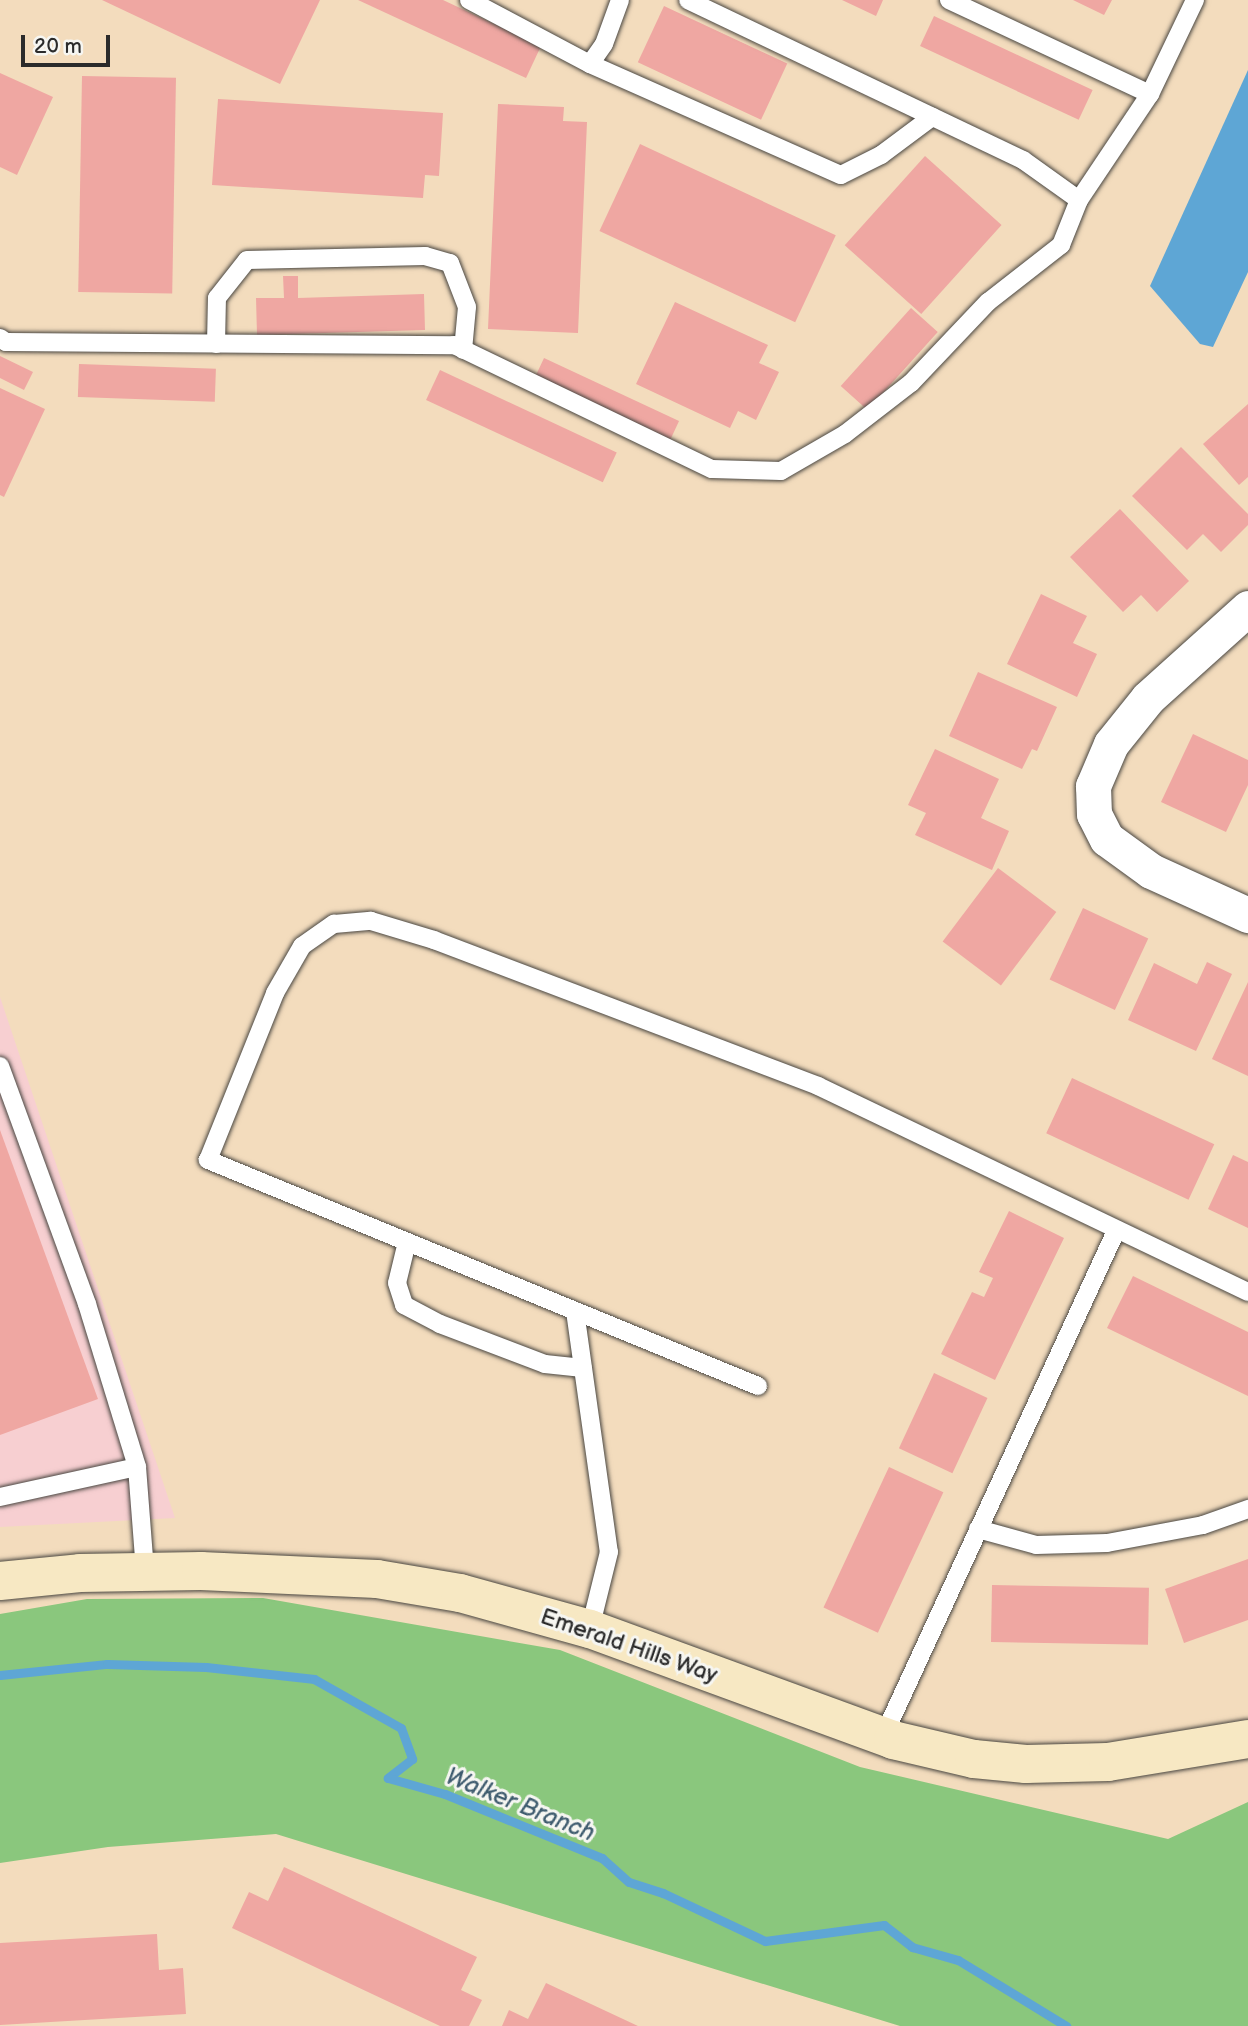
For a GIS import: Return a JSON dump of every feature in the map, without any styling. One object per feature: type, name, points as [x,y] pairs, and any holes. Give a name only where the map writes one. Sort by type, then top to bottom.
[{"type":"street","points":[[1248,608],[1148,698],[1111,744],[1093,786],[1094,814],[1107,839],[1151,871],[1248,915]]},
{"type":"street","name":"Emerald Hills Way","points":[[0,1581],[80,1573],[201,1571],[377,1579],[460,1593],[590,1629],[883,1737],[974,1759],[1027,1764],[1108,1762],[1248,1738]]},
{"type":"lane","points":[[469,0],[590,64],[841,175],[881,155],[932,117]]},
{"type":"lane","points":[[590,64],[604,44],[620,0]]},
{"type":"lane","points":[[688,0],[1023,160],[1079,200]]},
{"type":"lane","points":[[949,0],[1150,94]]},
{"type":"lane","points":[[0,338],[6,342],[454,345],[712,469],[781,471],[845,434],[911,383],[988,302],[1061,245],[1079,200],[1150,94],[1195,0]]},
{"type":"lane","points":[[216,344],[217,298],[247,260],[425,256],[450,263],[467,307],[463,350]]},
{"type":"lane","points":[[758,1386],[208,1160],[275,993],[302,946],[334,924],[371,921],[434,940],[818,1086],[1248,1292]]},
{"type":"lane","points":[[0,1066],[87,1304],[137,1467],[145,1572]]},
{"type":"lane","points":[[883,1737],[1116,1231]]},
{"type":"lane","points":[[407,1242],[397,1283],[404,1306],[440,1324],[545,1364],[583,1368]]},
{"type":"lane","points":[[575,1311],[609,1552],[590,1629]]},
{"type":"lane","points":[[0,1497],[137,1467]]},
{"type":"lane","points":[[978,1529],[1036,1545],[1107,1543],[1203,1525],[1248,1509]]},
{"type":"shaded area","points":[[0,997],[175,1518],[0,1527]]},
{"type":"green space","points":[[263,1598],[560,1650],[860,1767],[1168,1839],[1248,1802],[1248,2026],[900,2026],[276,1834],[108,1847],[0,1863],[0,1614],[87,1599]]},
{"type":"water","points":[[1248,70],[1248,272],[1213,347],[1200,344],[1150,286]]},
{"type":"building","points":[[102,0],[320,0],[280,84]]},
{"type":"building","points":[[358,0],[443,0],[541,46],[526,78]]},
{"type":"building","points":[[842,0],[883,0],[876,16]]},
{"type":"building","points":[[1073,0],[1112,0],[1104,15]]},
{"type":"building","points":[[664,6],[787,63],[761,120],[638,62]]},
{"type":"building","points":[[934,16],[1093,90],[1079,120],[920,46]]},
{"type":"building","points":[[0,73],[53,97],[17,175],[0,167]]},
{"type":"building","points":[[82,76],[176,78],[172,294],[78,292]]},
{"type":"building","points":[[218,99],[443,113],[439,176],[425,175],[423,198],[212,185]]},
{"type":"building","points":[[498,104],[564,107],[563,121],[587,122],[578,333],[488,329]]},
{"type":"building","points":[[640,144],[836,235],[795,322],[599,231]]},
{"type":"building","points":[[925,156],[1002,225],[921,314],[845,245]]},
{"type":"building","points":[[283,276],[298,276],[298,298],[424,294],[425,330],[257,335],[256,298],[284,298]]},
{"type":"building","points":[[675,302],[768,345],[759,363],[779,372],[756,420],[738,411],[730,428],[636,384]]},
{"type":"building","points":[[911,308],[938,332],[867,410],[841,386]]},
{"type":"building","points":[[0,356],[33,372],[24,390],[0,378]]},
{"type":"building","points":[[544,358],[679,421],[669,443],[534,380]]},
{"type":"building","points":[[79,364],[216,369],[215,402],[78,397]]},
{"type":"building","points":[[440,370],[617,452],[603,482],[426,400]]},
{"type":"building","points":[[0,388],[45,409],[4,497],[0,495]]},
{"type":"building","points":[[1248,404],[1248,477],[1239,485],[1203,444]]},
{"type":"building","points":[[1181,447],[1248,514],[1248,525],[1221,552],[1203,534],[1187,550],[1132,496]]},
{"type":"building","points":[[1120,509],[1189,581],[1157,612],[1141,595],[1123,612],[1070,557]]},
{"type":"building","points":[[1041,594],[1087,616],[1073,643],[1097,654],[1077,697],[1007,664]]},
{"type":"building","points":[[978,672],[1057,707],[1037,751],[1032,749],[1022,769],[949,736]]},
{"type":"building","points":[[1193,734],[1248,760],[1248,785],[1226,832],[1161,802]]},
{"type":"building","points":[[935,749],[999,779],[981,818],[1009,831],[992,870],[915,835],[926,813],[908,805]]},
{"type":"building","points":[[998,868],[1056,912],[1001,985],[943,941]]},
{"type":"building","points":[[1083,908],[1148,938],[1115,1010],[1050,980]]},
{"type":"building","points":[[1207,962],[1232,974],[1196,1051],[1128,1020],[1154,963],[1197,984]]},
{"type":"building","points":[[1248,982],[1248,1076],[1212,1059]]},
{"type":"building","points":[[1072,1078],[1214,1144],[1189,1200],[1046,1133]]},
{"type":"building","points":[[0,1130],[98,1399],[0,1435]]},
{"type":"building","points":[[1233,1155],[1248,1162],[1248,1228],[1208,1209]]},
{"type":"building","points":[[1009,1211],[1064,1238],[995,1380],[941,1354],[972,1292],[984,1297],[993,1278],[979,1272]]},
{"type":"building","points":[[1133,1276],[1248,1332],[1248,1396],[1107,1328]]},
{"type":"building","points":[[934,1373],[987,1398],[952,1473],[899,1448]]},
{"type":"building","points":[[889,1467],[943,1492],[878,1633],[823,1607]]},
{"type":"building","points":[[1248,1559],[1248,1620],[1184,1643],[1165,1589]]},
{"type":"building","points":[[992,1585],[1149,1588],[1148,1645],[991,1642]]},
{"type":"building","points":[[284,1867],[477,1957],[461,1990],[482,2000],[469,2026],[440,2026],[232,1928],[249,1892],[268,1901]]},
{"type":"building","points":[[157,1934],[159,1970],[183,1968],[186,2014],[0,2025],[0,1943]]},
{"type":"building","points":[[546,1983],[638,2026],[502,2026],[509,2010],[528,2019]]},
{"type":"waterway","name":"Walker Branch","points":[[0,1675],[107,1664],[206,1667],[314,1679],[401,1728],[412,1759],[388,1778],[445,1794],[602,1858],[629,1882],[663,1893],[765,1941],[884,1925],[912,1947],[958,1960],[1066,2026]]}]
